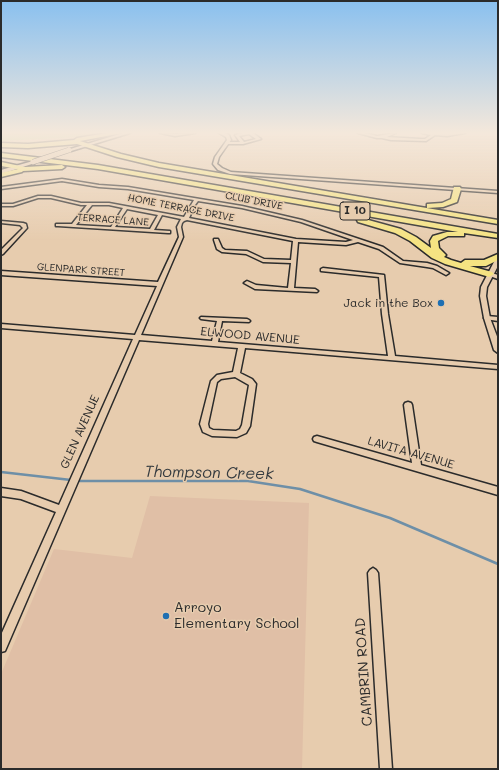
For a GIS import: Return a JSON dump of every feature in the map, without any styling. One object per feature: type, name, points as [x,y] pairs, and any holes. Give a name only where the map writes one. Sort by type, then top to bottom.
[{"type":"highway","points":[[1,175],[21,169]]},
{"type":"highway","points":[[77,169],[142,177],[158,177]]},
{"type":"highway","name":"I 10","points":[[111,169],[211,187],[498,231]]},
{"type":"highway","points":[[128,169],[498,231]]},
{"type":"highway","points":[[136,169],[168,174],[179,174]]},
{"type":"highway","name":"I 10","points":[[149,169],[364,204],[377,209],[498,231]]},
{"type":"highway","points":[[155,169],[243,180]]},
{"type":"highway","points":[[182,169],[498,221]]},
{"type":"highway","points":[[211,187],[381,224],[413,239],[440,259],[494,276]]},
{"type":"highway","points":[[373,201],[437,206],[447,204],[454,200],[458,189]]},
{"type":"highway","points":[[458,189],[457,200],[463,209],[498,221]]},
{"type":"highway","points":[[494,276],[483,270],[454,261],[438,253],[433,245],[436,238],[454,233],[498,239]]},
{"type":"highway","points":[[454,261],[480,264],[491,262],[498,258]]},
{"type":"street","points":[[220,169],[230,173],[247,176],[498,192]]},
{"type":"street","name":"CLUB DRIVE","points":[[1,188],[62,180],[99,186],[128,188],[198,200],[294,219],[381,248],[402,262],[427,265],[435,267],[446,273]]},
{"type":"street","name":"HOME TERRACE DRIVE","points":[[1,205],[13,205],[38,198],[51,197],[90,205],[109,204],[126,206],[161,213],[183,222],[296,240],[346,244],[358,240]]},
{"type":"street","name":"GLEN AVENUE","points":[[1,647],[159,284],[181,237],[183,222],[198,200]]},
{"type":"street","points":[[73,226],[90,205]]},
{"type":"street","points":[[112,229],[126,206]]},
{"type":"street","points":[[151,231],[161,213]]},
{"type":"street","points":[[1,222],[24,225],[24,228],[1,253]]},
{"type":"street","name":"TERRACE LANE","points":[[58,225],[168,232]]},
{"type":"street","points":[[216,240],[220,249],[224,251],[247,253],[263,260],[294,262]]},
{"type":"street","points":[[291,289],[296,240]]},
{"type":"street","points":[[498,258],[494,276],[484,287],[483,296],[487,318],[498,350]]},
{"type":"street","points":[[323,270],[382,276],[392,358]]},
{"type":"street","name":"GLENPARK STREET","points":[[1,273],[159,284]]},
{"type":"street","points":[[247,283],[255,287],[315,291]]},
{"type":"street","points":[[203,318],[247,321]]},
{"type":"street","points":[[487,318],[498,319]]},
{"type":"street","points":[[214,344],[220,319]]},
{"type":"street","name":"ELWOOD AVENUE","points":[[1,326],[498,367]]},
{"type":"street","points":[[236,374],[242,346]]},
{"type":"street","points":[[236,374],[250,381],[252,384],[246,426],[243,431],[237,434],[212,434],[206,430],[204,424],[214,381],[220,377],[236,374]]},
{"type":"street","points":[[408,405],[417,468]]},
{"type":"street","name":"LAVITA AVENUE","points":[[317,439],[498,490]]},
{"type":"street","points":[[1,492],[21,495],[60,510]]},
{"type":"street","name":"CAMBRIN ROAD","points":[[373,573],[386,769]]},
{"type":"shaded area","name":"Arroyo Elementary School","points":[[150,496],[309,503],[302,769],[1,769],[1,674],[54,549],[132,558]]},
{"type":"waterway","name":"Thompson Creek","points":[[1,472],[71,480]]},
{"type":"waterway","name":"Thompson Creek","points":[[76,481],[248,481],[300,489],[390,518],[498,564]]},
{"type":"place","name":"Jack in the Box","points":[[441,303]]},
{"type":"place","name":"Arroyo Elementary School","points":[[166,616]]}]
